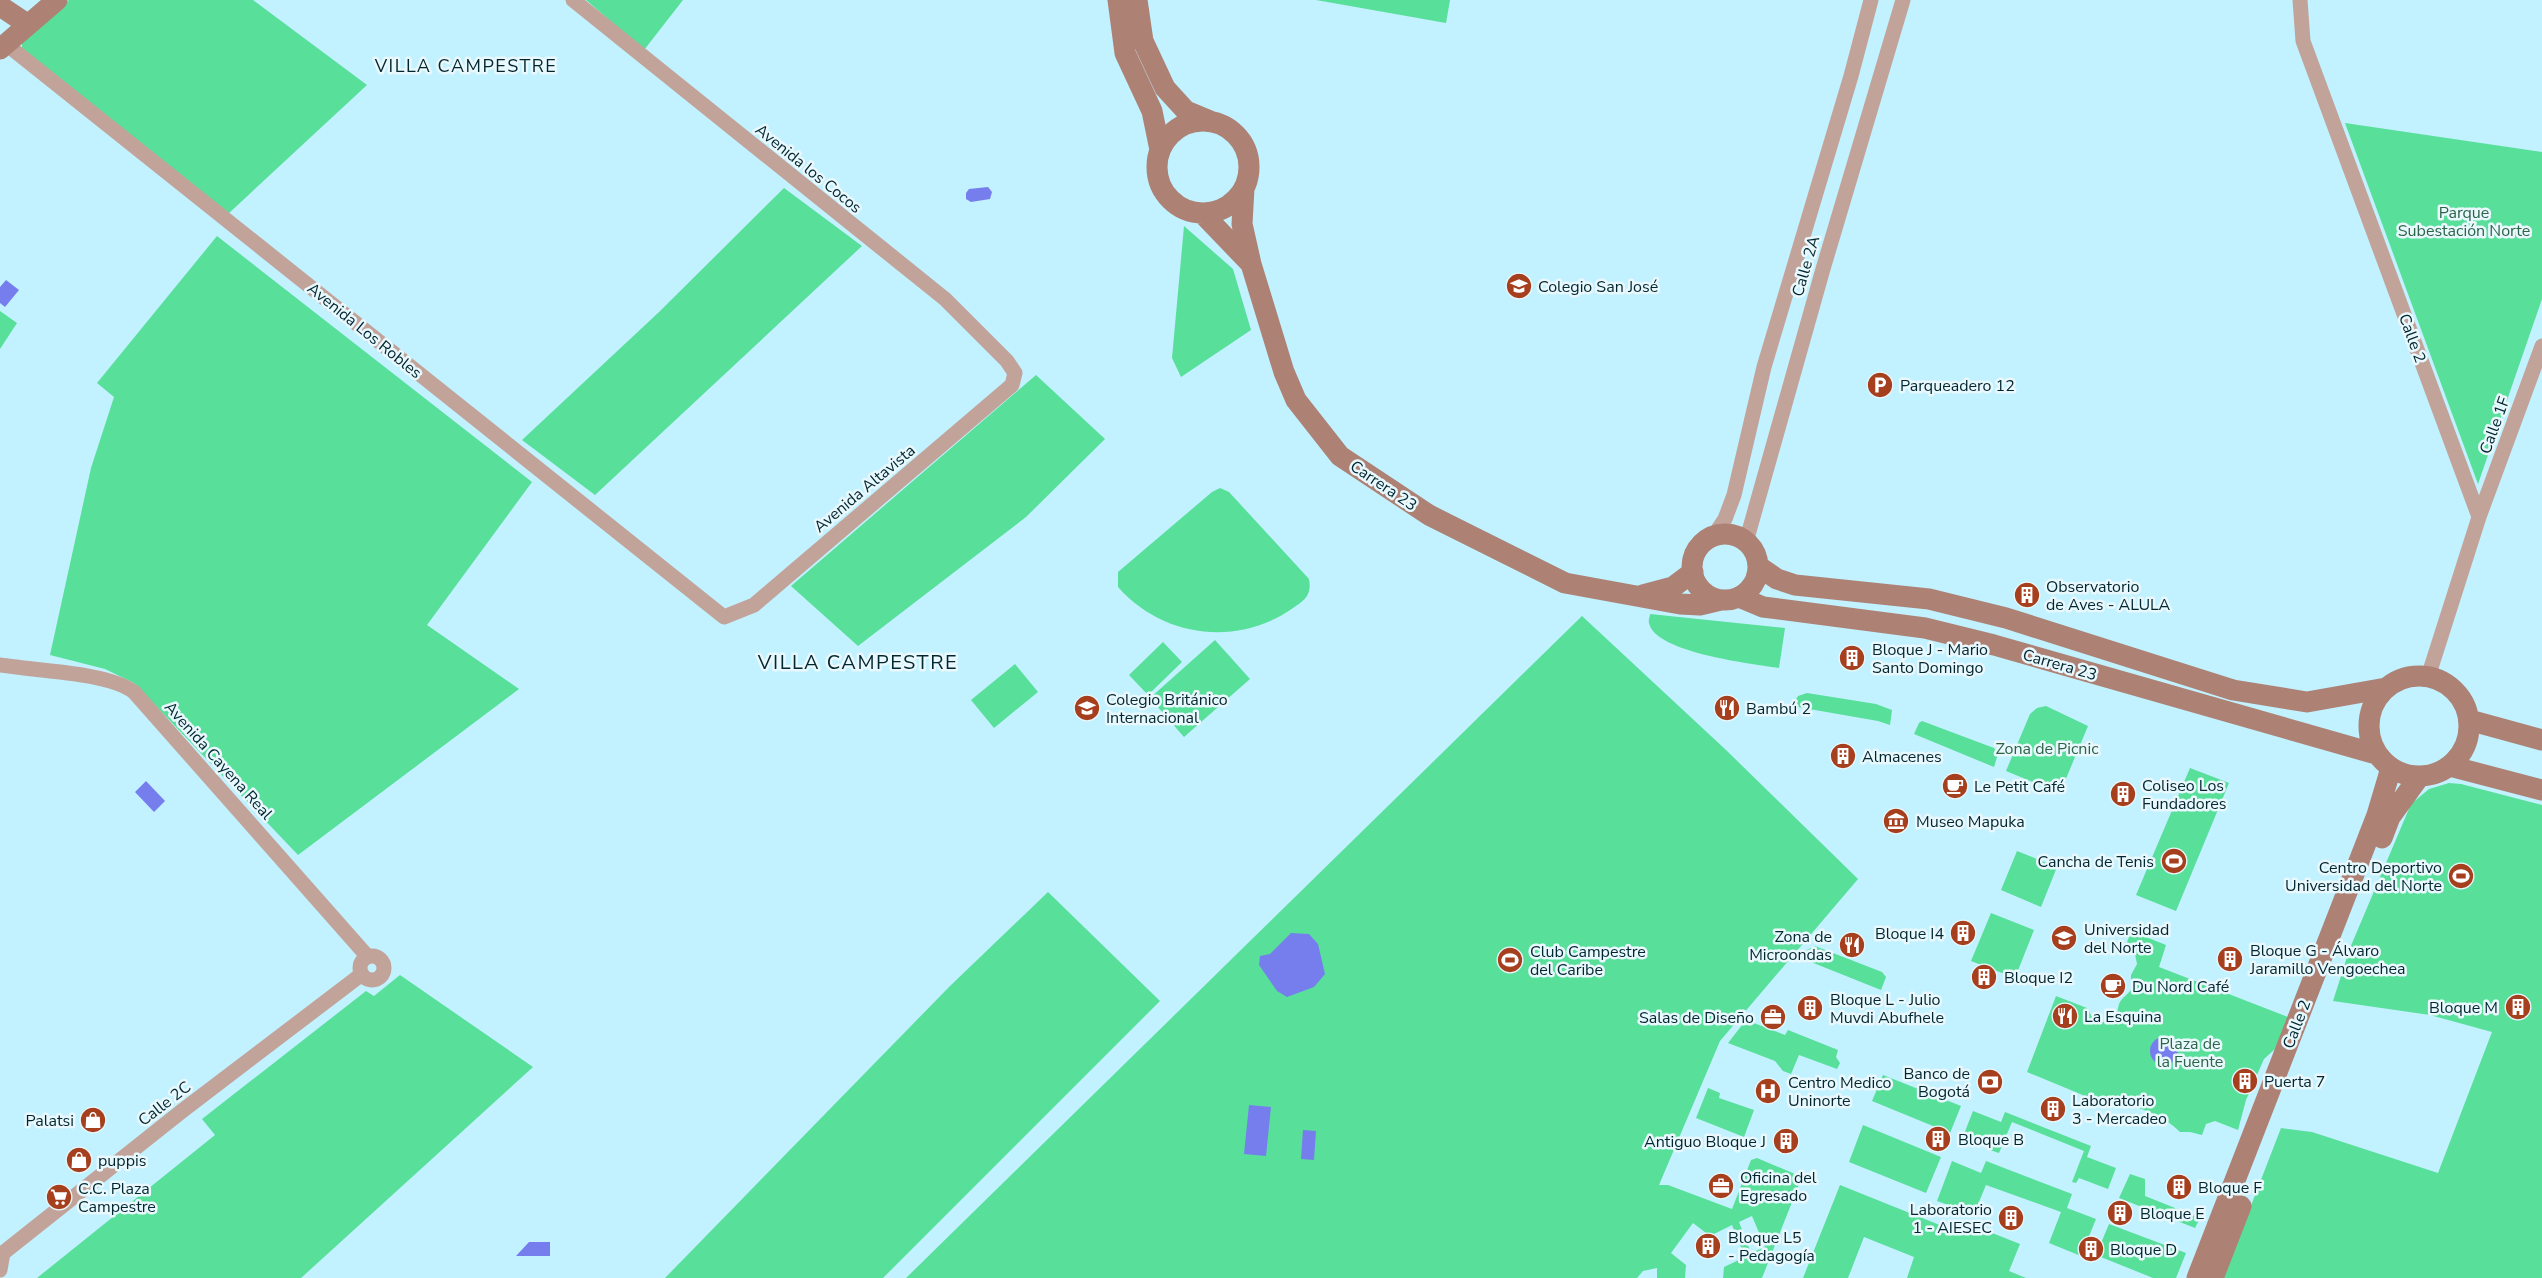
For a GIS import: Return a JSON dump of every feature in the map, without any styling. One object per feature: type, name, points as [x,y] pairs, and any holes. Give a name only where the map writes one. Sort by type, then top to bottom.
[{"type":"street","points":[[3,46],[57,0]]},
{"type":"street","name":"Avenida los Cocos","points":[[573,0],[945,299],[1007,361],[1015,373]]},
{"type":"street","points":[[1118,0],[1125,53],[1152,111],[1160,150],[1157,172],[1164,193],[1180,208],[1202,213],[1227,207],[1244,188],[1249,172],[1248,156],[1230,130],[1186,111],[1165,88],[1143,41],[1137,0]]},
{"type":"street","name":"Calle 2A","points":[[1713,537],[1725,519],[1734,495],[1764,367],[1848,87],[1871,0]]},
{"type":"street","name":"Calle 2A","points":[[1746,542],[1822,269],[1903,0]]},
{"type":"street","name":"Calle 2","points":[[2300,0],[2303,41],[2479,517]]},
{"type":"street","points":[[0,6],[27,24]]},
{"type":"street","name":"Avenida Los Robles","points":[[3,46],[724,616]]},
{"type":"street","points":[[1160,150],[1167,138],[1177,129],[1202,121],[1216,123]]},
{"type":"street","name":"Carrera 23","points":[[1244,188],[1242,224],[1251,264],[1284,372],[1296,400],[1340,456],[1429,515],[1552,578],[1579,587],[1633,597],[1700,605],[1730,598],[1763,607],[1925,628],[1994,645],[2384,761]]},
{"type":"street","name":"Carrera 23","points":[[1202,213],[1251,264]]},
{"type":"street","name":"Calle 1F","points":[[2479,517],[2535,385],[2542,346]]},
{"type":"street","name":"Avenida Altavista","points":[[724,616],[754,605],[1012,385],[1015,373]]},
{"type":"street","points":[[2428,676],[2479,517]]},
{"type":"street","points":[[1734,536],[1746,542],[1755,553],[1758,566],[1755,581],[1745,593],[1730,598],[1713,598],[1699,587],[1693,572],[1695,554],[1706,541],[1713,537],[1734,536]]},
{"type":"street","name":"Carrera 23","points":[[1758,566],[1777,579],[1796,585],[1929,599],[2006,618],[2233,690],[2307,702],[2386,688]]},
{"type":"street","name":"Carrera 23","points":[[1633,597],[1664,591],[1693,572]]},
{"type":"street","name":"Avenida Cayena Real","points":[[0,664],[104,679],[123,684],[134,692],[375,959]]},
{"type":"street","points":[[2428,676],[2452,688],[2464,703],[2469,720],[2465,746],[2450,766],[2435,774],[2419,777],[2404,775],[2384,761],[2368,734],[2368,719],[2376,699],[2386,688],[2405,678],[2428,676]]},
{"type":"street","points":[[2469,720],[2542,740]]},
{"type":"street","name":"Calle 2","points":[[2197,1278],[2377,815],[2384,761]]},
{"type":"street","points":[[2450,766],[2542,790]]},
{"type":"street","name":"Calle 2","points":[[2213,1278],[2390,817],[2419,777]]},
{"type":"street","points":[[375,959],[384,972],[379,978],[372,980],[362,974],[361,966],[375,959]]},
{"type":"street","name":"Calle 2C","points":[[0,1270],[3,1253],[182,1111],[362,974]]},
{"type":"green space","points":[[69,0],[253,0],[367,85],[228,214],[22,51],[22,41]]},
{"type":"green space","points":[[586,0],[683,0],[644,50]]},
{"type":"green space","points":[[1316,0],[1450,0],[1446,23]]},
{"type":"green space","name":"Parque Subestación Norte","points":[[2345,123],[2542,152],[2542,299],[2478,484]]},
{"type":"green space","points":[[784,188],[862,246],[595,495],[522,440],[658,313]]},
{"type":"green space","points":[[1184,226],[1233,269],[1251,330],[1181,377],[1172,358]]},
{"type":"green space","points":[[217,236],[532,482],[427,625],[519,689],[298,855],[134,683],[105,669],[50,655],[91,468],[114,397],[97,383]]},
{"type":"green space","points":[[0,311],[17,323],[0,349]]},
{"type":"green space","points":[[1036,375],[1105,439],[1026,517],[858,646],[791,586]]},
{"type":"green space","points":[[1220,488],[1229,492],[1309,579],[1309,589],[1307,596],[1301,602],[1272,620],[1249,628],[1225,632],[1202,631],[1179,626],[1157,617],[1136,604],[1118,587],[1118,572],[1212,492]]},
{"type":"green space","points":[[1650,614],[1785,628],[1779,668],[1728,660],[1668,642],[1655,633],[1649,623]]},
{"type":"green space","name":"Club Campestre del Caribe","points":[[1582,616],[1726,750],[1858,879],[1720,1041],[1659,1185],[1668,1185],[1732,1209],[1751,1160],[1757,1158],[1802,1177],[1762,1278],[1723,1278],[1724,1267],[1745,1257],[1732,1225],[1710,1236],[1693,1223],[1671,1253],[1686,1265],[1685,1278],[1657,1278],[1657,1268],[1643,1271],[1637,1278],[906,1278]],"holes":[[[1752,1216],[1765,1247],[1751,1253],[1739,1222]]]},
{"type":"green space","points":[[1215,640],[1250,679],[1184,737],[1150,698]]},
{"type":"green space","points":[[1163,642],[1182,662],[1148,695],[1129,675]]},
{"type":"green space","points":[[1015,664],[1038,692],[994,728],[971,700]]},
{"type":"green space","points":[[1807,693],[1876,704],[1892,710],[1890,725],[1792,706],[1798,696]]},
{"type":"green space","name":"Zona de Picnic","points":[[2046,706],[2088,726],[2060,793],[2006,771],[2030,714],[2037,708]]},
{"type":"green space","name":"Zona de Picnic","points":[[1922,721],[1994,748],[1998,754],[1994,767],[1914,734]]},
{"type":"green space","points":[[2190,768],[2229,783],[2176,911],[2136,895]]},
{"type":"green space","points":[[2449,783],[2542,805],[2542,1278],[2223,1278],[2281,1128],[2312,1132],[2438,1173],[2492,1032],[2430,1015],[2333,1001],[2350,948],[2411,804],[2429,789]]},
{"type":"green space","points":[[2017,851],[2057,867],[2041,907],[2001,890]]},
{"type":"green space","points":[[1048,892],[1160,1001],[883,1278],[665,1278],[950,986]]},
{"type":"green space","points":[[1991,913],[2034,930],[2015,978],[1971,961]]},
{"type":"green space","name":"Plaza de la Fuente","points":[[2131,931],[2166,945],[2159,967],[2293,1019],[2275,1049],[2264,1059],[2246,1100],[2238,1130],[2215,1121],[2206,1124],[2202,1135],[2180,1132],[2164,1119],[2148,1111],[2111,1099],[2102,1103],[2027,1072],[2056,996],[2087,1008],[2092,1017],[2103,1022],[2117,1015],[2120,1002],[2131,990],[2131,975],[2137,964],[2135,954],[2125,948]]},
{"type":"green space","points":[[1815,946],[1882,972],[1886,977],[1881,990],[1801,958],[1807,950]]},
{"type":"green space","points":[[400,975],[533,1067],[301,1278],[37,1278],[215,1135],[202,1119],[366,991],[374,996]]},
{"type":"green space","points":[[1746,1020],[1785,1035],[1788,1030],[1838,1050],[1836,1057],[1840,1063],[1837,1069],[1799,1055],[1791,1074],[1783,1071],[1775,1061],[1728,1043]]},
{"type":"green space","points":[[1883,1075],[1961,1106],[1950,1133],[1872,1101]]},
{"type":"green space","points":[[1708,1088],[1720,1093],[1719,1098],[1754,1110],[1744,1137],[1696,1118]]},
{"type":"green space","points":[[1973,1111],[2001,1122],[2005,1112],[2091,1146],[2087,1157],[2116,1168],[2108,1189],[2079,1178],[2076,1183],[2072,1182],[2084,1151],[2012,1122],[1999,1153],[1990,1150],[1992,1144],[1964,1134]]},
{"type":"green space","points":[[1863,1125],[1941,1157],[1926,1193],[1849,1162]]},
{"type":"green space","points":[[1952,1161],[1981,1173],[1986,1161],[2072,1194],[2067,1208],[2096,1219],[2081,1256],[2049,1243],[2061,1212],[1986,1185],[1974,1214],[1937,1201]]},
{"type":"green space","points":[[2130,1174],[2145,1179],[2145,1196],[2200,1218],[2195,1228],[2119,1198]]},
{"type":"green space","points":[[1840,1185],[1957,1232],[1962,1221],[2020,1244],[2009,1271],[2026,1278],[1907,1278],[1914,1257],[1864,1237],[1848,1278],[1803,1278]]},
{"type":"green space","points":[[2109,1224],[2186,1253],[2176,1278],[2153,1278],[2096,1255]]},
{"type":"shaded area","points":[[988,187],[992,192],[990,199],[971,202],[966,199],[969,189]]},
{"type":"shaded area","points":[[6,280],[19,290],[5,307],[0,303],[0,287]]},
{"type":"shaded area","points":[[146,781],[165,801],[154,812],[135,792]]},
{"type":"shaded area","points":[[1291,933],[1309,934],[1318,944],[1325,974],[1314,987],[1287,997],[1277,991],[1259,965],[1260,956],[1270,954]]},
{"type":"shaded area","points":[[2164,1037],[2174,1041],[2178,1051],[2174,1061],[2164,1065],[2154,1061],[2150,1051],[2154,1041]]},
{"type":"shaded area","points":[[1249,1105],[1271,1107],[1266,1156],[1244,1154]]},
{"type":"shaded area","points":[[1303,1130],[1316,1131],[1314,1160],[1301,1159]]},
{"type":"shaded area","points":[[529,1242],[550,1242],[550,1256],[516,1256]]},
{"type":"place","name":"Colegio San José","points":[[1519,286]]},
{"type":"place","name":"Parqueadero 12","points":[[1880,385]]},
{"type":"place","name":"Observatorio de Aves - ALULA","points":[[2027,595]]},
{"type":"place","name":"Bloque J - Mario Santo Domingo","points":[[1852,658]]},
{"type":"place","name":"Colegio Británico Internacional","points":[[1087,708]]},
{"type":"place","name":"Bambú 2","points":[[1727,708]]},
{"type":"place","name":"Almacenes","points":[[1843,756]]},
{"type":"place","name":"Le Petit Café","points":[[1955,786]]},
{"type":"place","name":"Coliseo Los Fundadores","points":[[2123,794]]},
{"type":"place","name":"Museo Mapuka","points":[[1896,821]]},
{"type":"place","name":"Cancha de Tenis","points":[[2174,861]]},
{"type":"place","name":"Centro Deportivo Universidad del Norte","points":[[2461,876]]},
{"type":"place","name":"Bloque I4","points":[[1963,933]]},
{"type":"place","name":"Universidad del Norte","points":[[2064,938]]},
{"type":"place","name":"Zona de Microondas","points":[[1852,945]]},
{"type":"place","name":"Bloque G - Álvaro Jaramillo Vengoechea","points":[[2230,959]]},
{"type":"place","name":"Club Campestre del Caribe","points":[[1510,960]]},
{"type":"place","name":"Bloque I2","points":[[1984,977]]},
{"type":"place","name":"Du Nord Café","points":[[2113,986]]},
{"type":"place","name":"Bloque M","points":[[2518,1007]]},
{"type":"place","name":"Bloque L - Julio Muvdi Abufhele","points":[[1810,1008]]},
{"type":"place","name":"La Esquina","points":[[2065,1016]]},
{"type":"place","name":"Salas de Diseño","points":[[1773,1017]]},
{"type":"place","name":"Puerta 7","points":[[2245,1081]]},
{"type":"place","name":"Banco de Bogotá","points":[[1990,1082]]},
{"type":"place","name":"Centro Medico Uninorte","points":[[1768,1091]]},
{"type":"place","name":"Laboratorio 3 - Mercadeo","points":[[2053,1109]]},
{"type":"place","name":"Palatsi","points":[[93,1120]]},
{"type":"place","name":"Bloque B","points":[[1938,1139]]},
{"type":"place","name":"Antiguo Bloque J","points":[[1786,1141]]},
{"type":"place","name":"puppis","points":[[79,1160]]},
{"type":"place","name":"Oficina del Egresado","points":[[1721,1186]]},
{"type":"place","name":"Bloque F","points":[[2179,1187]]},
{"type":"place","name":"C.C. Plaza Campestre","points":[[59,1197]]},
{"type":"place","name":"Bloque E","points":[[2120,1213]]},
{"type":"place","name":"Laboratorio 1 - AIESEC","points":[[2011,1218]]},
{"type":"place","name":"Bloque L5 - Pedagogía","points":[[1708,1246]]},
{"type":"place","name":"Bloque D","points":[[2091,1249]]},
{"type":"district","name":"VILLA CAMPESTRE","points":[[466,66]]},
{"type":"district","name":"VILLA CAMPESTRE","points":[[858,662]]}]
